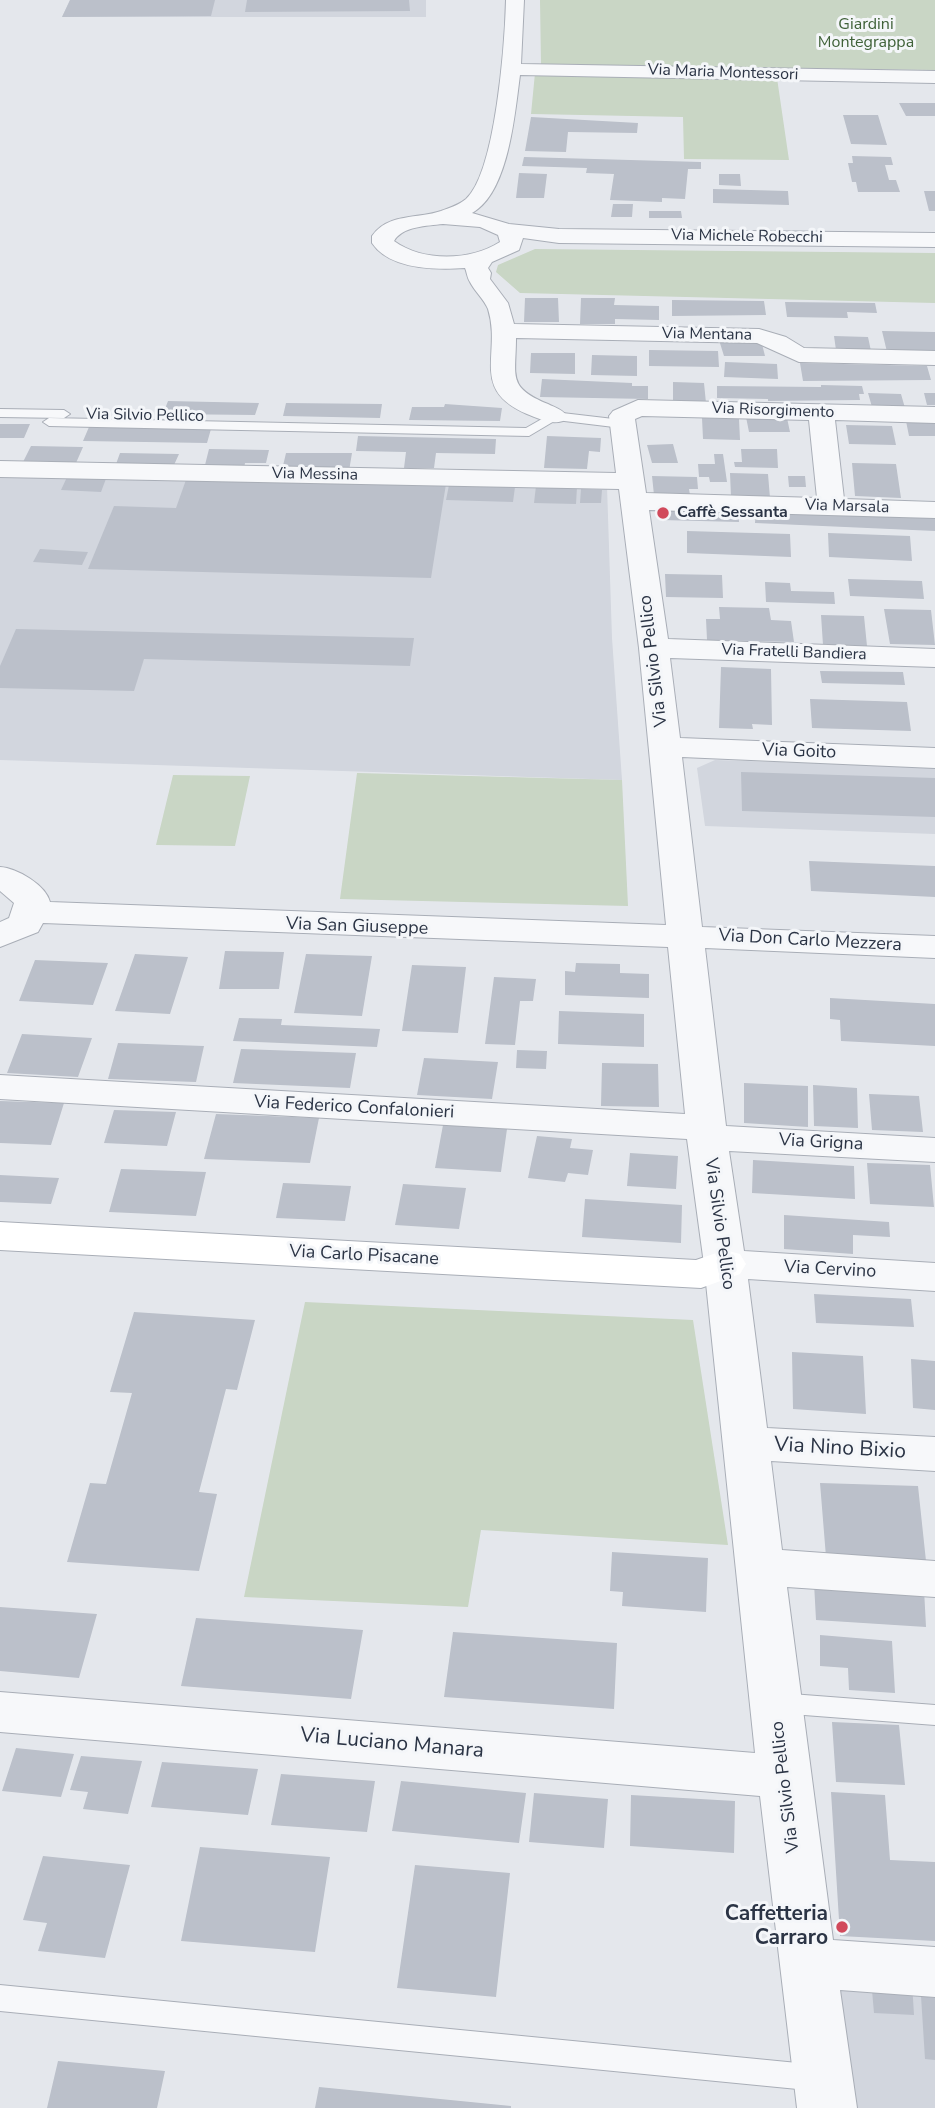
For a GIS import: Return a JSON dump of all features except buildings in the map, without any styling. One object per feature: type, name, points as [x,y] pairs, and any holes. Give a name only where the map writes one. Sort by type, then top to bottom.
[{"type":"street","points":[[479,212],[506,114],[515,0]]},
{"type":"street","name":"Via Maria Montessori","points":[[510,69],[935,76]]},
{"type":"street","points":[[479,212],[422,220],[391,229],[383,236],[383,243],[403,256],[482,269],[500,309],[502,376],[505,390],[548,420]]},
{"type":"street","points":[[479,212],[508,237]]},
{"type":"street","name":"Via Michele Robecchi","points":[[482,269],[508,237],[935,240]]},
{"type":"street","name":"Via Mentana","points":[[502,331],[759,336],[777,342],[799,355],[935,358]]},
{"type":"street","name":"Via Risorgimento","points":[[622,424],[622,416],[638,408],[935,415]]},
{"type":"street","points":[[821,412],[831,506]]},
{"type":"street","name":"Via Silvio Pellico","points":[[622,424],[653,648],[707,1133],[825,2094]]},
{"type":"street","name":"Via Messina","points":[[0,469],[632,491]]},
{"type":"street","name":"Via Marsala","points":[[632,491],[831,506],[935,510]]},
{"type":"street","name":"Via Fratelli Bandiera","points":[[653,648],[935,658]]},
{"type":"street","name":"Via Goito","points":[[664,747],[935,758]]},
{"type":"street","points":[[0,877],[4,877],[33,900],[25,924],[0,936]]},
{"type":"street","name":"Via San Giuseppe","points":[[29,912],[299,926],[685,936]]},
{"type":"street","name":"Via Don Carlo Mezzera","points":[[685,936],[935,947]]},
{"type":"street","name":"Via Federico Confalonieri","points":[[0,1087],[707,1133]]},
{"type":"street","name":"Via Grigna","points":[[707,1133],[935,1150]]},
{"type":"street","name":"Via Carlo Pisacane","points":[[0,1236],[701,1274],[725,1264]]},
{"type":"street","name":"Via Cervino","points":[[725,1264],[935,1277]]},
{"type":"street","name":"Via Nino Bixio","points":[[746,1443],[935,1454]]},
{"type":"street","points":[[760,1567],[935,1579]]},
{"type":"street","name":"Via Luciano Manara","points":[[0,1712],[784,1776]]},
{"type":"street","points":[[810,1963],[935,1972]]},
{"type":"lane","name":"Via Silvio Pellico","points":[[0,413],[548,420],[622,424]]},
{"type":"lane","name":"Via Silvio Pellico","points":[[49,422],[529,432],[548,420]]},
{"type":"lane","points":[[777,1703],[935,1715]]},
{"type":"lane","points":[[0,1998],[825,2094]]},
{"type":"shaded area","points":[[70,0],[426,0],[426,17],[62,17]]},
{"type":"shaded area","points":[[0,473],[607,486],[612,638],[622,780],[0,760]]},
{"type":"shaded area","points":[[715,760],[935,767],[935,834],[705,826],[697,768]]},
{"type":"shaded area","points":[[839,1988],[935,1998],[935,2108],[855,2108]]},
{"type":"green space","name":"Giardini Montegrappa","points":[[540,0],[935,0],[935,70],[541,65]]},
{"type":"green space","points":[[535,73],[777,78],[789,160],[684,159],[683,117],[531,114]]},
{"type":"green space","points":[[535,249],[935,253],[935,303],[520,293],[496,272],[498,265]]},
{"type":"green space","points":[[357,773],[622,780],[628,906],[340,899]]},
{"type":"green space","points":[[173,775],[250,776],[235,846],[156,845]]},
{"type":"green space","points":[[305,1302],[693,1320],[728,1545],[481,1530],[468,1607],[244,1597]]},
{"type":"place","name":"Caffè Sessanta","points":[[663,513]]},
{"type":"place","name":"Caffetteria Carraro","points":[[842,1927]]}]
